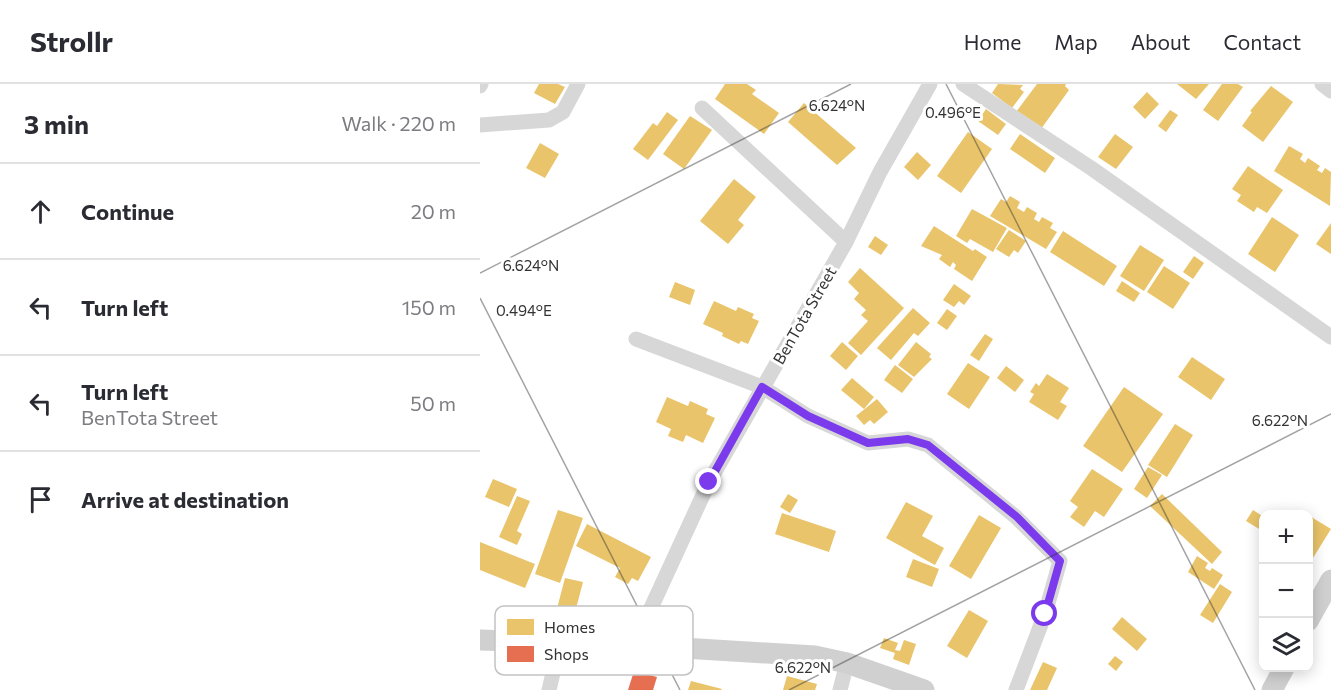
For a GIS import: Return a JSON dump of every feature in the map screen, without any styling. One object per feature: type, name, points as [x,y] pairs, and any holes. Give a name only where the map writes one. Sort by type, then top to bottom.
[{"type":"street","points":[[480,125],[549,120],[563,112],[578,84]]},
{"type":"street","name":"BenTota Street","points":[[652,606],[709,482],[846,242],[880,172],[930,84]]},
{"type":"street","points":[[963,84],[1091,168],[1331,337]]},
{"type":"street","points":[[1322,84],[1331,91]]},
{"type":"street","points":[[702,108],[846,242]]},
{"type":"street","points":[[636,339],[762,387],[808,416],[868,443],[908,439],[928,445],[1017,517],[1060,561],[1045,614],[1016,690]]},
{"type":"street","points":[[1310,618],[1331,580]]},
{"type":"street","points":[[480,640],[495,641]]},
{"type":"street","points":[[693,649],[815,656],[847,663],[924,690]]},
{"type":"street","points":[[840,690],[847,663]]},
{"type":"street","points":[[1272,690],[1282,672]]},
{"type":"street","points":[[549,690],[553,675]]},
{"type":"building: Homes","points":[[539,84],[558,84],[565,87],[555,104],[534,93]]},
{"type":"building: Homes","points":[[725,84],[747,84],[756,90],[752,94],[779,113],[764,134],[715,99]]},
{"type":"building: Homes","points":[[998,84],[1023,85],[1020,89],[1024,92],[1012,108],[992,93]]},
{"type":"building: Homes","points":[[1037,84],[1066,84],[1069,90],[1041,129],[1016,112]]},
{"type":"building: Homes","points":[[1177,84],[1209,84],[1196,99]]},
{"type":"building: Homes","points":[[1222,84],[1238,84],[1243,87],[1218,121],[1203,110]]},
{"type":"building: Homes","points":[[1271,86],[1293,102],[1263,142],[1242,126],[1252,112],[1250,111]]},
{"type":"building: Homes","points":[[1147,92],[1159,104],[1145,119],[1133,107]]},
{"type":"building: Homes","points":[[804,103],[856,148],[837,165],[788,122]]},
{"type":"building: Homes","points":[[986,109],[1006,124],[998,135],[978,121]]},
{"type":"building: Homes","points":[[1170,110],[1178,115],[1166,132],[1158,126]]},
{"type":"building: Homes","points":[[667,112],[678,120],[648,160],[633,149],[653,123],[657,126]]},
{"type":"building: Homes","points":[[690,116],[712,130],[684,169],[663,154]]},
{"type":"building: Homes","points":[[968,132],[992,149],[961,193],[937,176]]},
{"type":"building: Homes","points":[[1020,134],[1055,158],[1045,173],[1010,149]]},
{"type":"building: Homes","points":[[1115,134],[1133,147],[1116,169],[1098,157]]},
{"type":"building: Homes","points":[[540,143],[559,154],[545,178],[526,168]]},
{"type":"building: Homes","points":[[1289,146],[1303,154],[1300,159],[1305,163],[1308,158],[1320,166],[1317,170],[1322,173],[1325,168],[1331,172],[1330,206],[1274,171]]},
{"type":"building: Homes","points":[[917,152],[931,165],[918,180],[904,167]]},
{"type":"building: Homes","points":[[1248,166],[1283,190],[1267,213],[1257,207],[1254,212],[1237,201],[1241,195],[1232,189]]},
{"type":"building: Homes","points":[[734,179],[756,197],[738,220],[744,225],[728,244],[700,221]]},
{"type":"building: Homes","points":[[1010,196],[1020,202],[1017,208],[1024,212],[1027,207],[1037,213],[1034,219],[1039,222],[1042,217],[1053,223],[1050,228],[1057,232],[1046,249],[990,216],[1001,199],[1006,202]]},
{"type":"building: Homes","points":[[972,209],[1007,228],[993,252],[970,239],[967,243],[956,236]]},
{"type":"building: Homes","points":[[1272,217],[1299,235],[1275,272],[1248,254]]},
{"type":"building: Homes","points":[[1331,223],[1331,254],[1316,244]]},
{"type":"building: Homes","points":[[934,226],[973,251],[975,249],[987,257],[972,281],[954,269],[956,265],[953,262],[950,267],[939,259],[942,255],[921,246]]},
{"type":"building: Homes","points":[[1009,230],[1026,241],[1018,253],[1014,250],[1009,257],[996,249]]},
{"type":"building: Homes","points":[[1063,231],[1117,266],[1104,286],[1050,252]]},
{"type":"building: Homes","points":[[875,236],[888,245],[881,255],[868,247]]},
{"type":"building: Homes","points":[[1140,245],[1164,260],[1144,291],[1120,276]]},
{"type":"building: Homes","points":[[1194,256],[1204,263],[1193,279],[1183,272]]},
{"type":"building: Homes","points":[[1164,266],[1190,283],[1173,309],[1147,292]]},
{"type":"building: Homes","points":[[860,268],[904,308],[861,355],[848,343],[868,321],[861,315],[866,310],[854,299],[859,293],[848,282]]},
{"type":"building: Homes","points":[[1122,281],[1140,293],[1134,302],[1116,291]]},
{"type":"building: Homes","points":[[675,282],[695,290],[690,305],[669,297]]},
{"type":"building: Homes","points":[[954,284],[971,296],[964,305],[959,301],[954,307],[943,300]]},
{"type":"building: Homes","points":[[714,301],[736,311],[738,307],[754,314],[752,318],[759,321],[748,344],[741,341],[739,344],[722,336],[723,333],[703,324]]},
{"type":"building: Homes","points":[[913,308],[930,323],[918,336],[914,333],[891,360],[877,348]]},
{"type":"building: Homes","points":[[947,309],[957,316],[947,330],[937,323]]},
{"type":"building: Homes","points":[[985,334],[993,339],[979,361],[970,355]]},
{"type":"building: Homes","points":[[842,342],[858,356],[846,370],[830,356]]},
{"type":"building: Homes","points":[[916,342],[931,354],[929,357],[932,359],[914,377],[898,365]]},
{"type":"building: Homes","points":[[1192,357],[1225,379],[1211,400],[1178,377]]},
{"type":"building: Homes","points":[[968,363],[990,377],[969,409],[947,394]]},
{"type":"building: Homes","points":[[895,365],[913,379],[902,393],[884,380]]},
{"type":"building: Homes","points":[[1006,366],[1024,380],[1015,392],[997,378]]},
{"type":"building: Homes","points":[[1047,374],[1069,388],[1060,402],[1067,406],[1058,420],[1029,402],[1034,394],[1030,392],[1036,383],[1039,386]]},
{"type":"building: Homes","points":[[852,378],[874,397],[864,409],[841,390]]},
{"type":"building: Homes","points":[[1124,387],[1163,414],[1122,472],[1083,446]]},
{"type":"building: Homes","points":[[667,397],[688,406],[690,401],[708,409],[706,414],[715,418],[703,443],[686,435],[683,442],[668,436],[671,429],[656,422]]},
{"type":"building: Homes","points":[[877,399],[888,412],[874,424],[870,420],[864,425],[856,416]]},
{"type":"building: Homes","points":[[1175,424],[1193,435],[1167,477],[1148,465]]},
{"type":"building: Homes","points":[[1148,467],[1162,475],[1147,498],[1134,489]]},
{"type":"building: Homes","points":[[1092,469],[1123,489],[1104,517],[1095,511],[1084,527],[1070,517],[1078,507],[1070,501]]},
{"type":"building: Homes","points":[[493,479],[517,489],[509,507],[485,497]]},
{"type":"building: Homes","points":[[788,494],[798,500],[790,513],[780,507]]},
{"type":"building: Homes","points":[[1162,494],[1222,552],[1212,564],[1150,506]]},
{"type":"building: Homes","points":[[517,496],[530,501],[517,531],[522,534],[517,545],[499,537]]},
{"type":"building: Homes","points":[[906,502],[933,516],[922,536],[944,548],[935,565],[886,538]]},
{"type":"building: Homes","points":[[558,510],[583,518],[560,583],[535,574]]},
{"type":"building: Homes","points":[[1253,510],[1259,514],[1259,529],[1246,521]]},
{"type":"building: Homes","points":[[782,513],[836,531],[829,552],[775,534]]},
{"type":"building: Homes","points":[[979,515],[1001,528],[971,579],[949,566]]},
{"type":"building: Homes","points":[[1313,518],[1331,529],[1313,558]]},
{"type":"building: Homes","points":[[587,524],[651,557],[638,581],[632,578],[628,584],[615,577],[620,568],[576,546]]},
{"type":"building: Homes","points":[[480,542],[535,564],[525,588],[480,570]]},
{"type":"building: Homes","points":[[1197,556],[1208,563],[1205,568],[1210,571],[1212,568],[1223,575],[1214,589],[1188,572]]},
{"type":"building: Homes","points":[[913,559],[939,569],[932,587],[906,577]]},
{"type":"building: Homes","points":[[565,578],[583,582],[577,606],[558,606]]},
{"type":"building: Homes","points":[[1220,584],[1232,592],[1213,623],[1200,615]]},
{"type":"building: Homes","points":[[969,610],[988,621],[967,658],[947,646]]},
{"type":"building: Homes","points":[[1122,617],[1147,639],[1137,651],[1112,629]]},
{"type":"building: Homes","points":[[884,638],[898,643],[895,650],[900,651],[904,640],[916,644],[909,665],[893,659],[895,653],[880,648]]},
{"type":"building: Homes","points":[[1115,656],[1123,662],[1116,671],[1108,664]]},
{"type":"building: Homes","points":[[1043,662],[1057,668],[1047,690],[1030,690]]},
{"type":"building: Homes","points":[[787,676],[817,684],[815,690],[783,690]]},
{"type":"building: Homes","points":[[691,681],[722,689],[688,690]]},
{"type":"building: Shops","points":[[633,675],[657,677],[653,690],[628,690]]},
{"type":"route","points":[[709,482],[762,387],[808,416],[868,443],[908,439],[928,445],[1017,517],[1060,561],[1045,614]]}]
